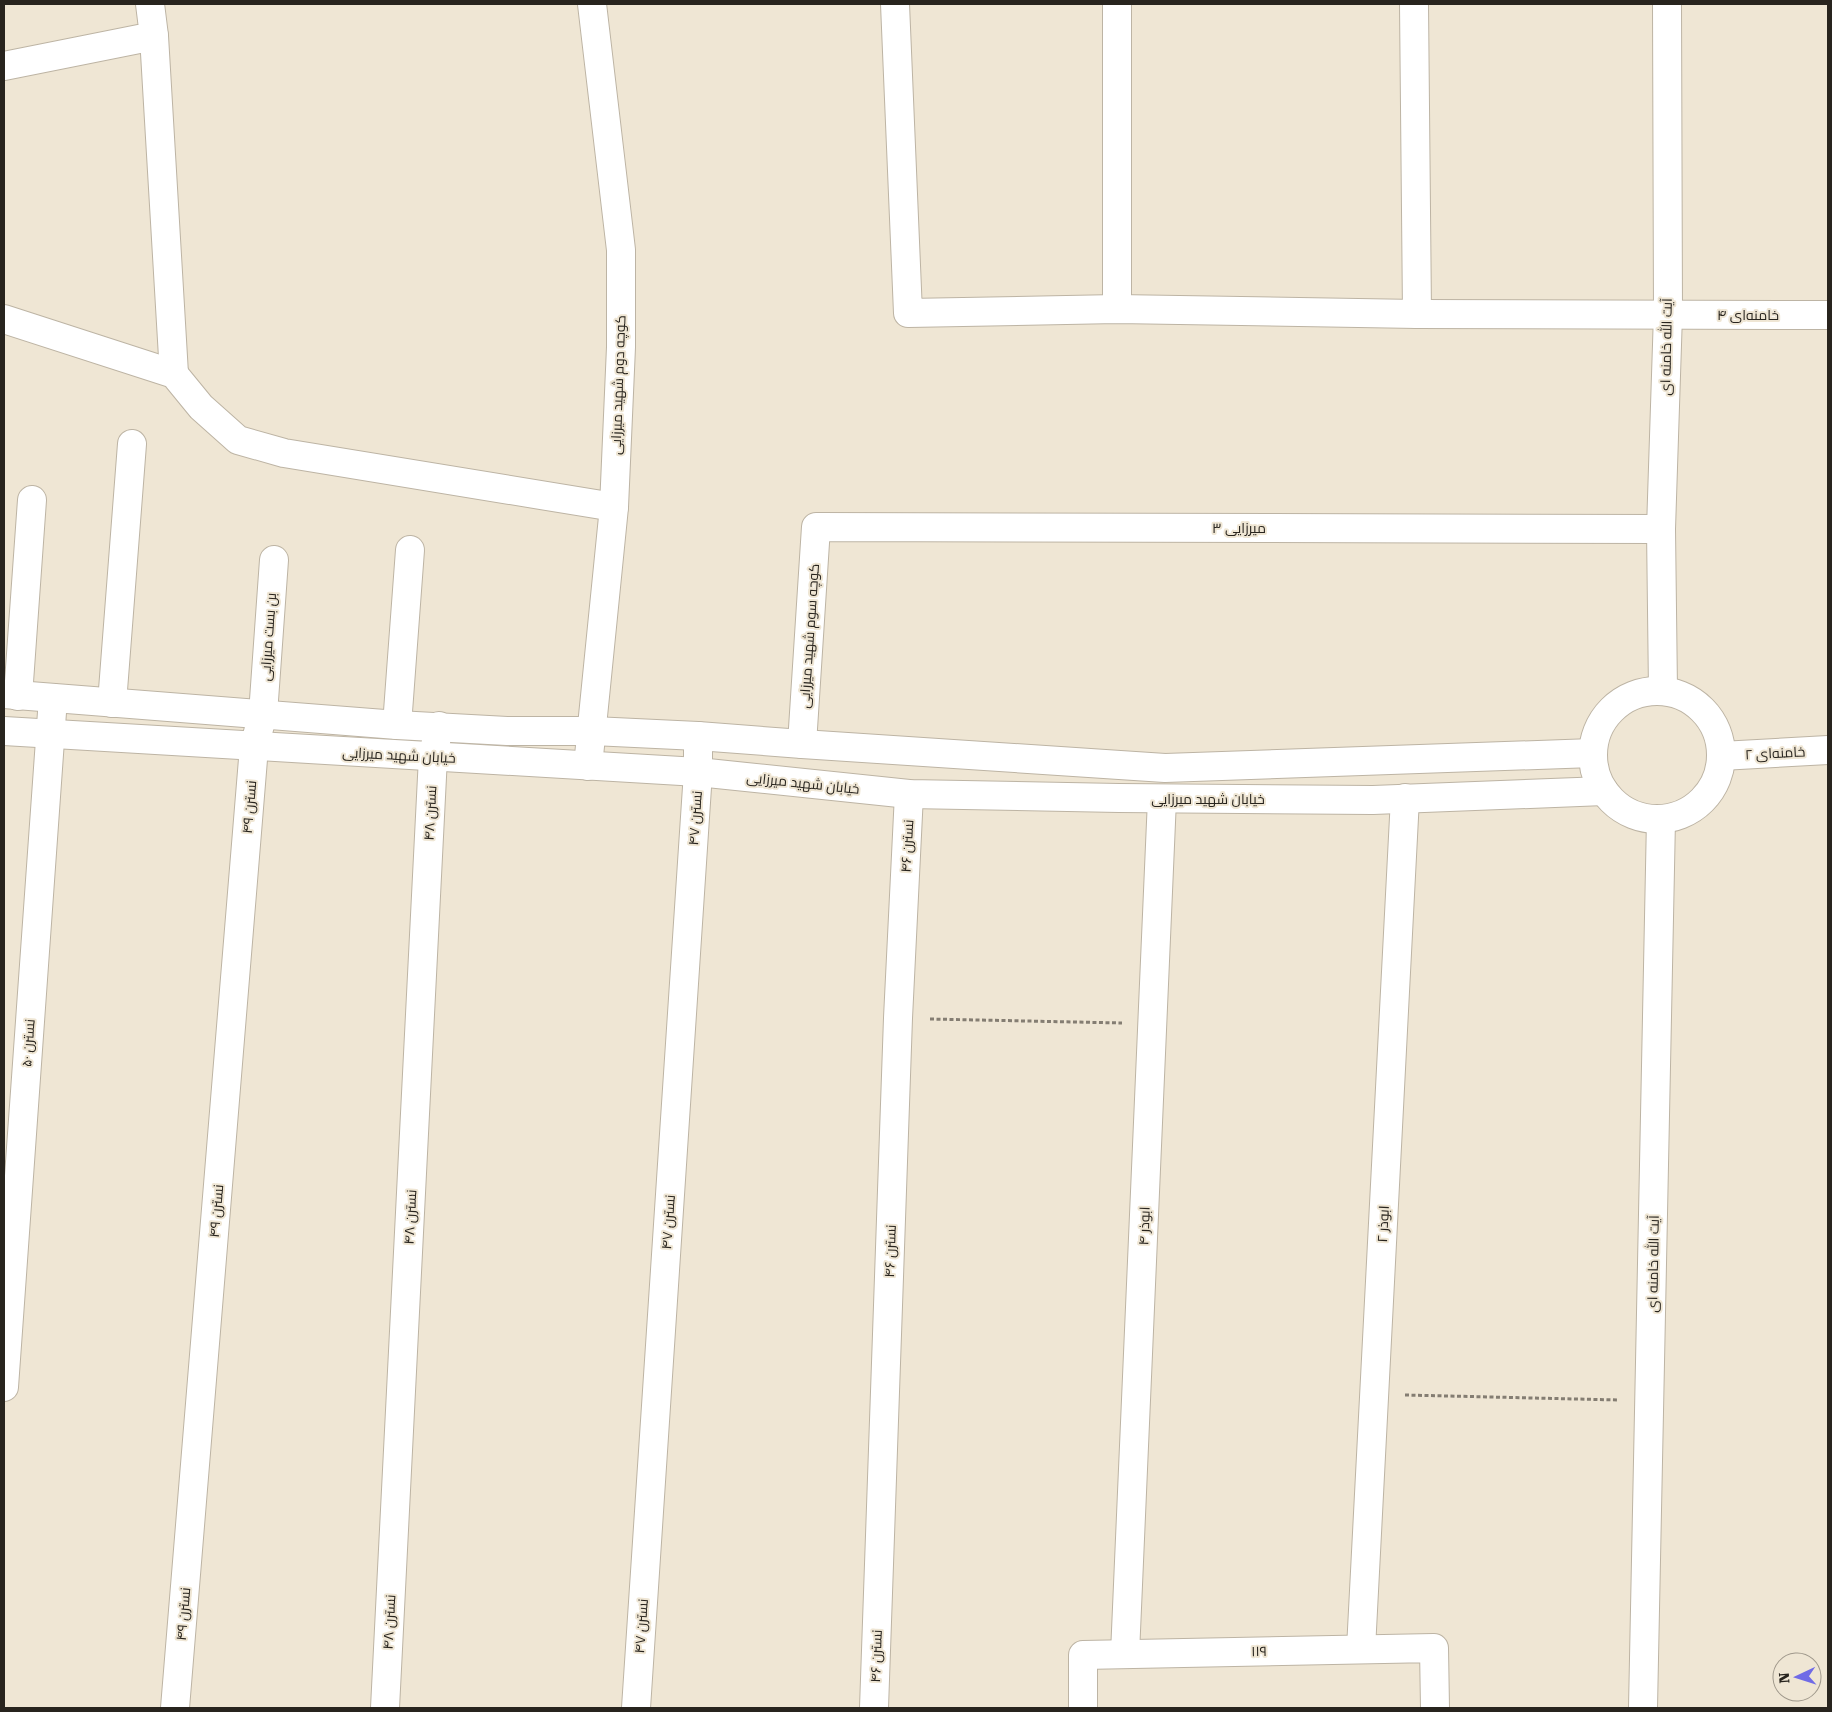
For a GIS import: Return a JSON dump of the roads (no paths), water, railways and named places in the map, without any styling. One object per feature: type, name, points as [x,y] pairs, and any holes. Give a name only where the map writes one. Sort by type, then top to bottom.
[{"type":"street","points":[[150,4],[154,36],[174,374]]},
{"type":"street","name":"کوچه دوم شهید میرزایی","points":[[588,766],[614,507],[620,347],[621,250],[592,4]]},
{"type":"street","name":"خامنه‌ای ۴","points":[[895,4],[908,313],[1117,309],[1417,314],[1828,315]]},
{"type":"street","points":[[1117,309],[1118,4]]},
{"type":"street","points":[[1414,4],[1417,314]]},
{"type":"street","name":"آیت الله خامنه ای","points":[[1663,691],[1661,529],[1668,314],[1667,4]]},
{"type":"street","points":[[4,66],[154,36]]},
{"type":"street","points":[[4,319],[174,374],[201,407],[238,440],[284,454],[614,507]]},
{"type":"street","points":[[112,703],[132,444]]},
{"type":"street","points":[[32,500],[11,695],[396,725],[507,731],[593,731],[698,736],[1165,768],[1593,753]]},
{"type":"street","name":"میرزایی ۳","points":[[816,527],[1661,529]]},
{"type":"street","name":"کوچه سوم شهید میرزایی","points":[[802,744],[816,527]]},
{"type":"street","points":[[396,725],[410,550]]},
{"type":"street","name":"بن بست میرزایی","points":[[263,714],[274,560]]},
{"type":"street","points":[[1663,691],[1682,695],[1698,705],[1710,720],[1718,737],[1721,756],[1718,774],[1710,792],[1696,806],[1680,815],[1661,819],[1645,818],[1629,812],[1615,803],[1604,791],[1598,779],[1593,753],[1596,736],[1603,720],[1614,707],[1629,697],[1646,692],[1663,691]]},
{"type":"street","name":"نسترن ۵۰","points":[[4,1387],[53,698]]},
{"type":"street","name":"نسترن ۴۹","points":[[175,1708],[254,747],[263,714]]},
{"type":"street","name":"نسترن ۴۸","points":[[385,1708],[433,757],[439,726]]},
{"type":"street","name":"خیابان شهید میرزایی","points":[[4,731],[698,772],[909,794],[1162,799],[1373,800],[1604,791]]},
{"type":"street","name":"نسترن ۴۷","points":[[636,1708],[698,772],[698,736]]},
{"type":"street","name":"خامنه‌ای ۲","points":[[1721,756],[1828,750]]},
{"type":"street","name":"نسترن ۴۶","points":[[874,1708],[898,1018],[909,794]]},
{"type":"street","name":"ابوذر ۲","points":[[1361,1649],[1405,798]]},
{"type":"street","name":"ابوذر ۴","points":[[1126,1654],[1162,799]]},
{"type":"street","name":"آیت الله خامنه ای","points":[[1643,1708],[1661,819]]},
{"type":"street","name":"۱۱۹","points":[[1083,1708],[1084,1655],[1434,1648],[1436,1708]]}]
